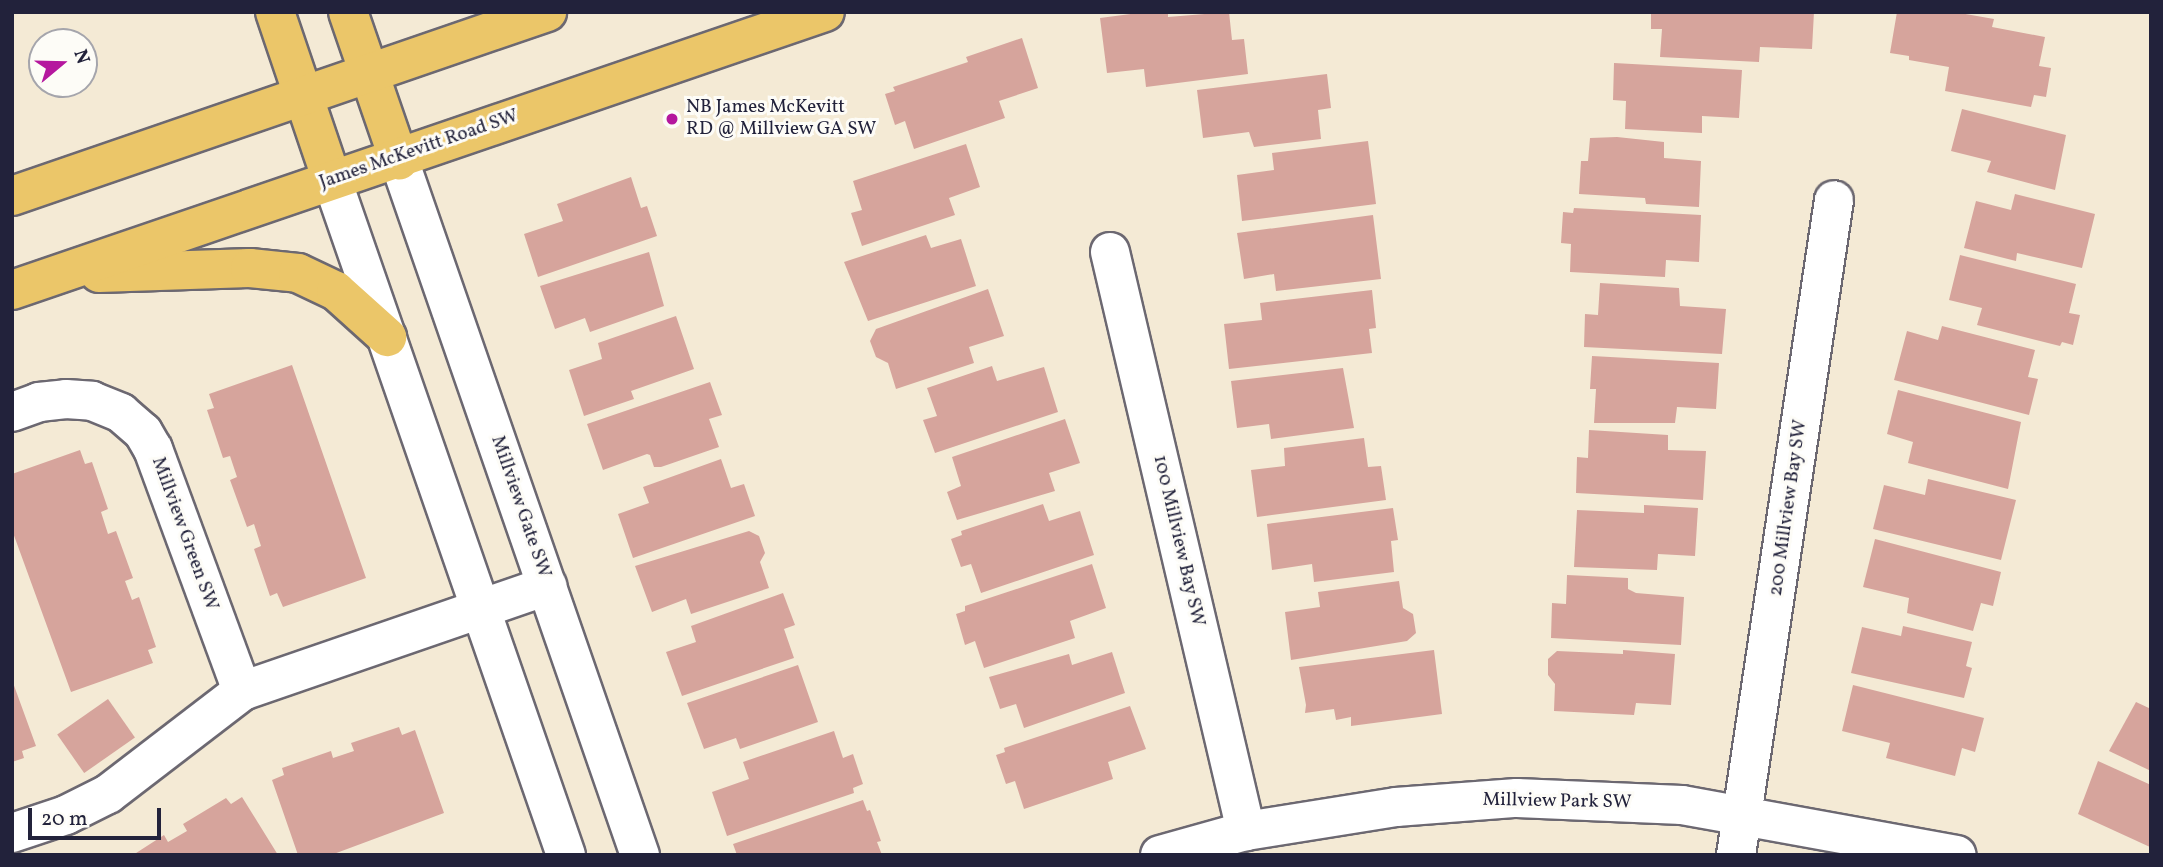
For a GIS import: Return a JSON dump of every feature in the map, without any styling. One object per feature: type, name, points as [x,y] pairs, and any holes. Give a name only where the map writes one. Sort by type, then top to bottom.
[{"type":"main road","points":[[275,12],[332,180]]},
{"type":"main road","points":[[348,12],[399,160]]},
{"type":"main road","points":[[12,196],[547,12]]},
{"type":"main road","name":"James McKevitt Road SW","points":[[12,290],[332,180],[399,160],[456,137],[825,12]]},
{"type":"main road","points":[[59,274],[250,268],[298,273],[336,291],[387,337]]},
{"type":"street","name":"Millview Gate SW","points":[[399,160],[640,855]]},
{"type":"street","points":[[332,180],[566,855]]},
{"type":"street","name":"200 Millview Bay SW","points":[[1737,855],[1834,200]]},
{"type":"street","name":"100 Millview Bay SW","points":[[1110,252],[1246,831]]},
{"type":"street","name":"Millview Green SW","points":[[12,412],[39,402],[65,399],[92,401],[121,413],[143,432],[153,449],[242,691]]},
{"type":"street","points":[[12,833],[66,815],[108,794],[242,691],[547,586]]},
{"type":"street","name":"Millview Park SW","points":[[1160,855],[1246,831],[1396,807],[1517,798],[1682,805],[1956,855]]},
{"type":"building","points":[[1168,12],[1168,17],[1229,12],[1232,40],[1244,39],[1248,74],[1146,87],[1144,69],[1107,73],[1100,18]]},
{"type":"building","points":[[1651,12],[1814,12],[1812,49],[1760,47],[1759,62],[1660,57],[1662,29],[1651,29]]},
{"type":"building","points":[[1897,12],[1954,12],[1994,19],[1992,27],[2045,37],[2039,66],[2051,68],[2046,97],[2034,95],[2031,107],[1945,91],[1949,67],[1909,60],[1909,56],[1890,53]]},
{"type":"building","points":[[1022,38],[1038,88],[999,101],[1005,118],[914,149],[905,121],[895,125],[885,94],[895,91],[893,87],[968,62],[966,57]]},
{"type":"building","points":[[1614,63],[1742,70],[1739,118],[1702,116],[1702,133],[1625,129],[1626,101],[1613,100]]},
{"type":"building","points":[[1327,74],[1331,108],[1318,110],[1321,139],[1254,147],[1249,132],[1203,138],[1197,90]]},
{"type":"building","points":[[1962,109],[2066,135],[2055,190],[1987,172],[1991,161],[1951,151]]},
{"type":"building","points":[[1617,137],[1664,142],[1664,158],[1701,161],[1699,207],[1646,204],[1645,198],[1579,194],[1581,161],[1588,161],[1590,138]]},
{"type":"building","points":[[1368,141],[1376,204],[1242,221],[1237,175],[1274,170],[1272,153]]},
{"type":"building","points":[[966,144],[980,187],[949,198],[955,215],[862,246],[851,213],[862,210],[853,181]]},
{"type":"building","points":[[631,177],[641,208],[647,206],[657,236],[538,277],[524,234],[563,221],[557,204]]},
{"type":"building","points":[[2015,194],[2095,214],[2082,268],[2017,253],[2016,261],[1964,248],[1976,201],[2011,210]]},
{"type":"building","points":[[1574,208],[1701,215],[1699,262],[1666,260],[1665,277],[1570,272],[1571,244],[1561,243],[1563,212],[1573,213]]},
{"type":"building","points":[[1373,215],[1381,279],[1276,291],[1274,274],[1244,279],[1237,233]]},
{"type":"building","points":[[926,235],[931,248],[961,239],[976,286],[868,321],[844,262]]},
{"type":"building","points":[[649,252],[664,306],[590,332],[585,318],[555,329],[540,286]]},
{"type":"building","points":[[1960,255],[2076,284],[2069,313],[2080,315],[2073,345],[2062,342],[2060,346],[1977,325],[1982,308],[1949,300]]},
{"type":"building","points":[[1600,283],[1679,288],[1680,306],[1726,309],[1722,354],[1584,347],[1585,314],[1598,315]]},
{"type":"building","points":[[988,289],[1004,336],[969,347],[974,363],[896,389],[888,363],[876,357],[870,341],[876,329]]},
{"type":"building","points":[[1372,290],[1376,328],[1369,329],[1372,353],[1229,369],[1224,324],[1262,320],[1260,303]]},
{"type":"building","points":[[676,316],[694,369],[631,391],[634,399],[584,416],[569,370],[602,359],[598,343]]},
{"type":"building","points":[[1942,326],[2035,350],[2028,377],[2038,379],[2029,415],[1894,380],[1907,331],[1938,340]]},
{"type":"building","points":[[1592,356],[1719,363],[1716,409],[1677,407],[1675,423],[1594,423],[1596,389],[1590,389]]},
{"type":"building","points":[[292,365],[366,578],[283,607],[277,593],[270,596],[254,549],[261,546],[254,524],[247,527],[230,480],[237,477],[230,456],[223,458],[207,410],[214,408],[209,394]]},
{"type":"building","points":[[992,366],[997,381],[1044,367],[1058,412],[935,453],[923,420],[937,416],[927,388]]},
{"type":"building","points":[[1343,368],[1354,428],[1271,439],[1269,424],[1237,428],[1231,381]]},
{"type":"building","points":[[710,382],[722,415],[709,419],[719,447],[661,467],[654,467],[650,455],[647,454],[603,470],[587,424]]},
{"type":"building","points":[[1898,390],[2021,422],[2008,489],[1908,463],[1913,442],[1887,434]]},
{"type":"building","points":[[1065,419],[1080,463],[1049,473],[1055,491],[957,520],[947,492],[961,486],[952,457]]},
{"type":"building","points":[[1589,430],[1668,435],[1668,450],[1706,451],[1703,500],[1576,493],[1577,457],[1588,458]]},
{"type":"building","points":[[1364,438],[1368,467],[1381,466],[1386,500],[1257,517],[1251,470],[1285,466],[1284,448]]},
{"type":"building","points":[[80,450],[85,464],[92,462],[108,509],[101,512],[108,534],[116,531],[133,578],[125,581],[132,600],[139,597],[156,647],[148,650],[153,663],[71,692],[12,530],[12,474]]},
{"type":"building","points":[[721,459],[731,488],[744,484],[755,516],[633,558],[618,514],[649,503],[643,487]]},
{"type":"building","points":[[1928,479],[2016,500],[2001,560],[1873,529],[1884,485],[1925,495]]},
{"type":"building","points":[[1043,504],[1049,521],[1080,511],[1094,555],[981,593],[971,564],[961,567],[951,539],[962,535],[961,531]]},
{"type":"building","points":[[1644,505],[1698,508],[1695,556],[1658,554],[1657,570],[1574,567],[1577,510],[1644,513]]},
{"type":"building","points":[[1393,508],[1398,540],[1391,541],[1394,572],[1314,582],[1312,564],[1272,570],[1267,524]]},
{"type":"building","points":[[749,531],[759,536],[765,553],[760,562],[769,588],[691,614],[686,599],[652,612],[635,566]]},
{"type":"building","points":[[1875,539],[2001,572],[1993,606],[1981,603],[1973,631],[1907,613],[1909,598],[1863,587]]},
{"type":"building","points":[[1092,564],[1106,608],[1070,621],[1075,638],[984,668],[975,641],[965,645],[956,614],[965,611],[965,606]]},
{"type":"building","points":[[1567,575],[1628,578],[1628,589],[1636,593],[1684,597],[1681,645],[1551,638],[1552,603],[1566,604]]},
{"type":"building","points":[[1399,581],[1403,608],[1413,614],[1416,633],[1407,641],[1291,660],[1285,612],[1320,607],[1318,592]]},
{"type":"building","points":[[783,593],[795,625],[784,629],[794,658],[682,696],[666,652],[696,642],[691,626]]},
{"type":"building","points":[[1903,626],[1972,642],[1966,666],[1972,668],[1964,698],[1851,673],[1862,627],[1901,636]]},
{"type":"building","points":[[1434,650],[1442,714],[1351,726],[1351,717],[1336,720],[1334,709],[1305,713],[1299,667]]},
{"type":"building","points":[[1623,650],[1675,654],[1671,705],[1636,703],[1634,715],[1554,711],[1555,684],[1548,675],[1548,659],[1557,651],[1623,654]]},
{"type":"building","points":[[1112,652],[1125,693],[1024,728],[1016,704],[1000,709],[989,677],[1069,654],[1072,665]]},
{"type":"building","points":[[798,665],[818,722],[740,749],[736,738],[704,749],[687,703]]},
{"type":"building","points":[[12,680],[36,746],[22,751],[24,758],[12,762]]},
{"type":"building","points":[[1853,685],[1984,718],[1975,752],[1962,748],[1955,776],[1886,758],[1890,743],[1842,731]]},
{"type":"building","points":[[108,699],[135,738],[84,773],[57,735]]},
{"type":"building","points":[[2136,702],[2151,709],[2151,771],[2109,751]]},
{"type":"building","points":[[1130,706],[1146,749],[1108,762],[1113,779],[1024,809],[1015,781],[1006,784],[996,755],[1005,752],[1004,748]]},
{"type":"building","points":[[399,727],[402,735],[415,730],[444,813],[331,855],[298,855],[272,780],[284,775],[282,768],[331,751],[333,758],[354,751],[351,743]]},
{"type":"building","points":[[834,731],[843,758],[853,754],[863,784],[853,788],[854,793],[727,836],[712,792],[749,779],[743,762]]},
{"type":"building","points":[[2098,761],[2151,785],[2150,847],[2078,814]]},
{"type":"building","points":[[242,797],[278,855],[133,855],[164,835],[168,842],[187,831],[183,824],[226,798],[231,804]]},
{"type":"building","points":[[863,800],[867,811],[870,810],[881,841],[877,842],[882,855],[737,855],[733,844]]},
{"type":"place","name":"NB James McKevitt RD @ Millview GA SW","points":[[672,119]]}]
